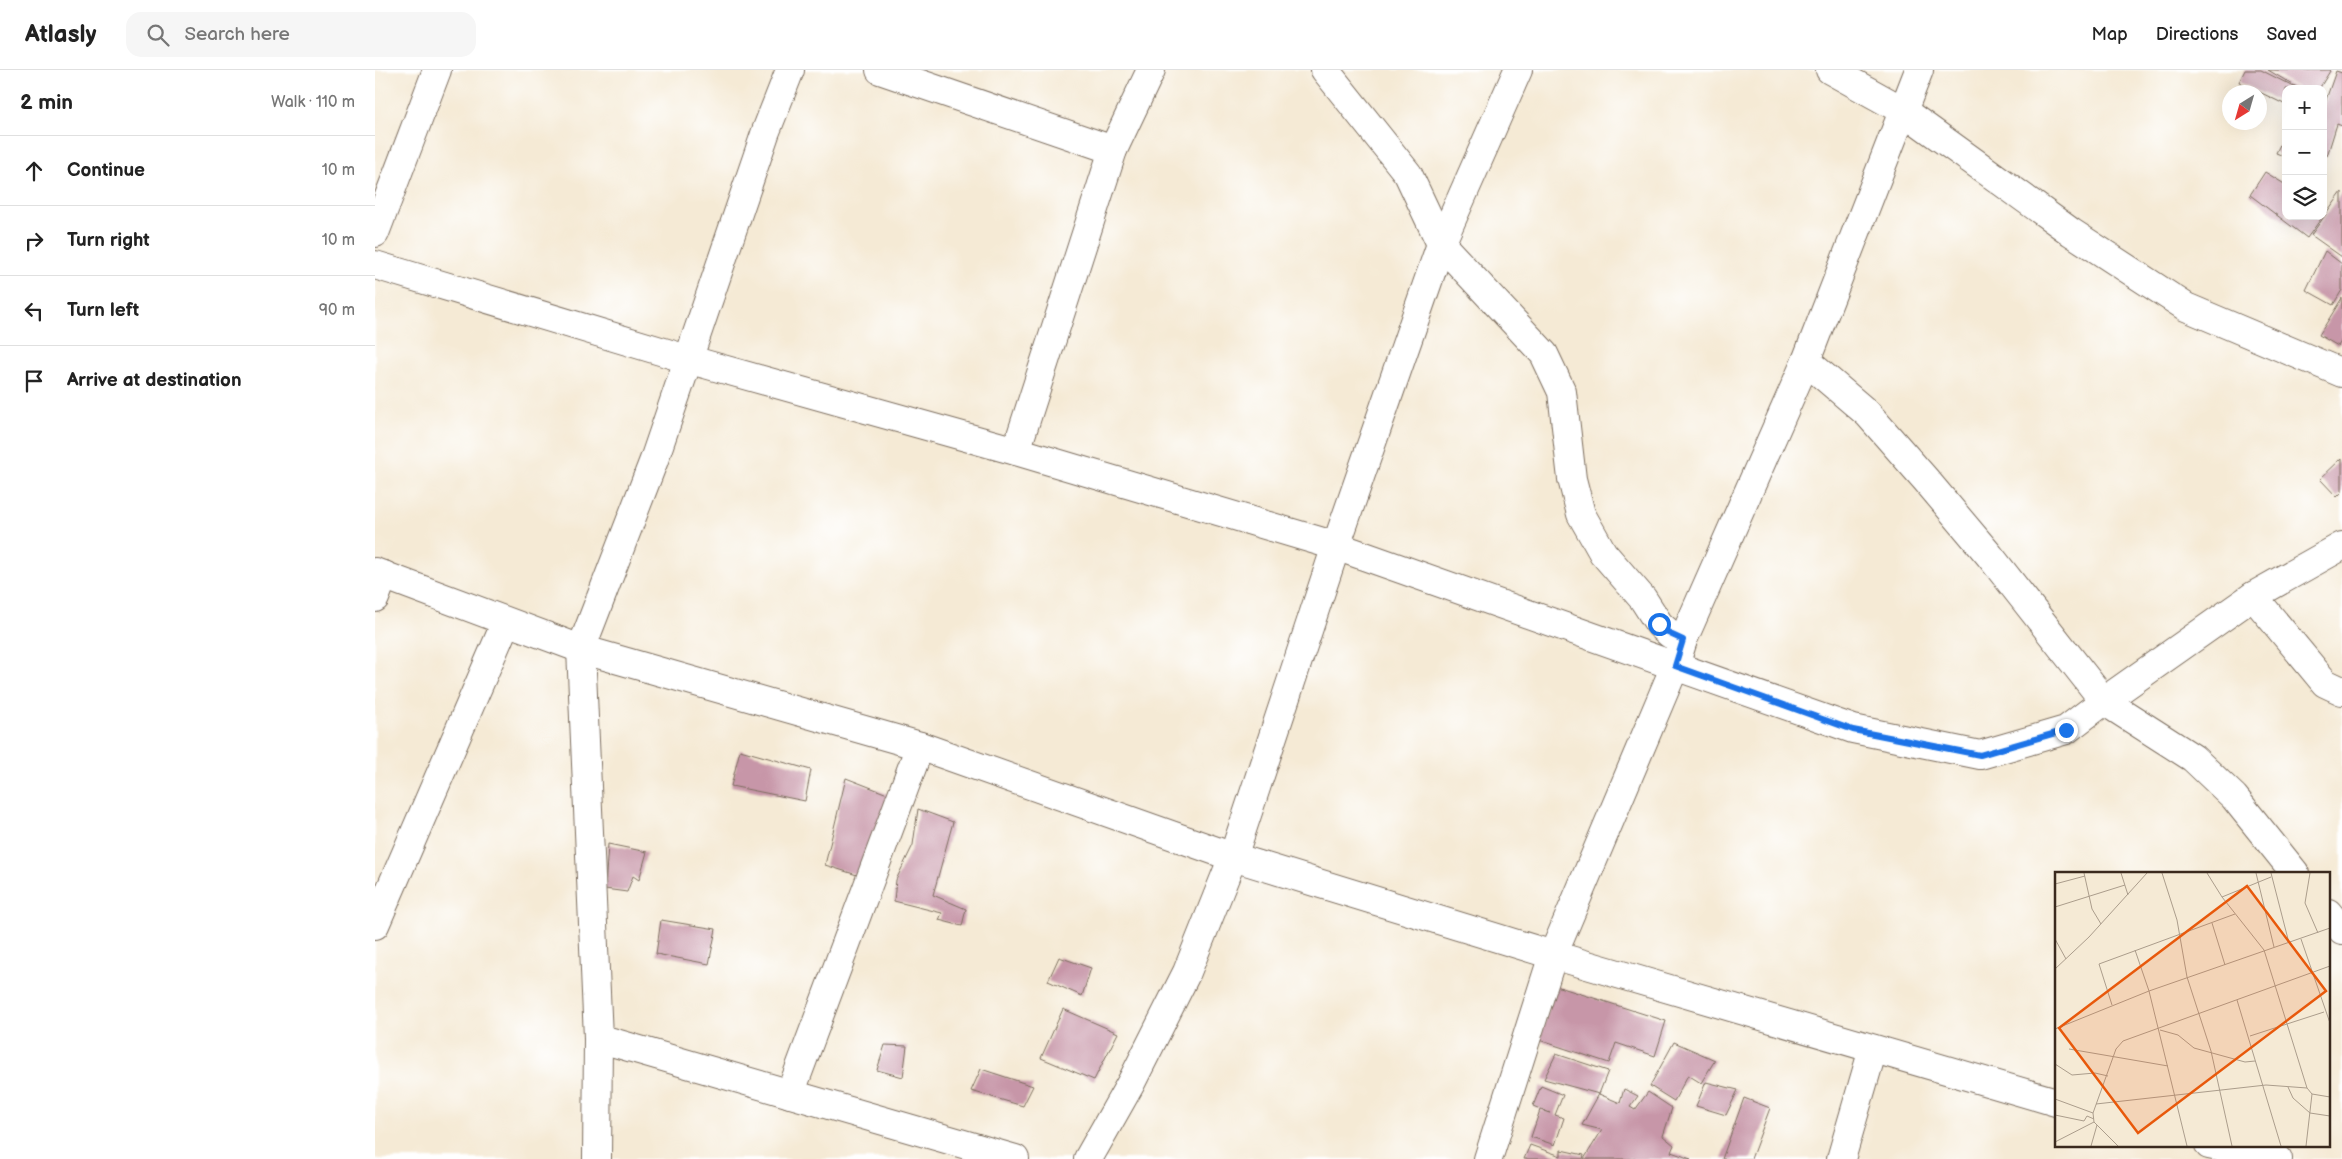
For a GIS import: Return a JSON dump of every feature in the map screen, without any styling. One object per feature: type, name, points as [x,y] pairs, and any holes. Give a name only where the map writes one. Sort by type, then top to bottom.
[{"type":"street","points":[[375,233],[437,70]]},
{"type":"street","points":[[597,1159],[598,1038],[581,649],[654,460],[766,131],[790,70]]},
{"type":"street","points":[[880,70],[1113,150]]},
{"type":"street","points":[[1016,451],[1113,150],[1151,70]]},
{"type":"street","points":[[1325,70],[1408,174],[1441,244],[1544,354],[1562,392],[1572,480],[1581,514],[1603,553],[1643,599],[1659,624],[1670,634],[1683,640]]},
{"type":"street","points":[[1088,1159],[1131,1083],[1187,972],[1233,857],[1336,546],[1441,244],[1518,70]]},
{"type":"street","points":[[1830,70],[1902,110],[2071,232],[2186,307],[2342,373]]},
{"type":"street","points":[[1489,1159],[1553,955],[1675,666],[1683,640],[1805,361],[1919,70]]},
{"type":"street","points":[[375,265],[687,359],[1016,451],[1336,546],[1853,730],[1980,755],[2066,730],[2253,596],[2342,546]]},
{"type":"street","points":[[1805,361],[1868,414],[1990,556],[2104,701],[2193,758],[2234,797],[2294,872]]},
{"type":"street","points":[[378,582],[506,622],[581,649],[920,746],[1233,857],[1553,955],[2055,1102]]},
{"type":"street","points":[[2253,596],[2325,682],[2342,691]]},
{"type":"street","points":[[375,924],[506,622]]},
{"type":"street","points":[[790,1094],[920,746]]},
{"type":"street","points":[[2329,914],[2342,930]]},
{"type":"street","points":[[598,1038],[1015,1159]]},
{"type":"street","points":[[1841,1159],[1873,1049]]},
{"type":"street","points":[[2214,1146],[2278,1159]]},
{"type":"building","points":[[2245,70],[2261,70],[2290,85],[2282,85],[2282,103],[2267,96],[2267,85],[2245,85],[2239,82]]},
{"type":"building","points":[[2268,70],[2330,71],[2321,85],[2293,85]]},
{"type":"building","points":[[2336,71],[2342,73],[2342,126],[2337,124],[2327,156],[2327,130],[2327,97]]},
{"type":"building","points":[[2282,140],[2282,155],[2276,153]]},
{"type":"building","points":[[2265,172],[2282,183],[2282,219],[2250,195]]},
{"type":"building","points":[[2342,192],[2342,257],[2311,235],[2322,220],[2327,220],[2327,213]]},
{"type":"building","points":[[2283,220],[2320,220],[2307,238]]},
{"type":"building","points":[[2325,251],[2342,264],[2342,290],[2333,305],[2306,290]]},
{"type":"building","points":[[2342,298],[2342,340],[2338,346],[2319,335]]},
{"type":"building","points":[[2342,458],[2342,492],[2337,497],[2320,479]]},
{"type":"building","points":[[740,750],[811,770],[805,801],[731,786]]},
{"type":"building","points":[[846,778],[890,795],[857,875],[825,865]]},
{"type":"building","points":[[918,809],[953,822],[933,895],[966,909],[962,926],[939,920],[942,913],[894,901],[896,880],[913,845]]},
{"type":"building","points":[[608,844],[647,852],[639,880],[633,876],[627,892],[605,889]]},
{"type":"building","points":[[661,920],[716,929],[709,964],[656,954]]},
{"type":"building","points":[[1059,957],[1091,968],[1082,996],[1048,981]]},
{"type":"building","points":[[1556,986],[1666,1021],[1655,1056],[1616,1043],[1609,1063],[1539,1040]]},
{"type":"building","points":[[1063,1009],[1118,1033],[1094,1080],[1041,1058]]},
{"type":"building","points":[[1674,1042],[1715,1060],[1701,1083],[1688,1075],[1674,1101],[1650,1086]]},
{"type":"building","points":[[885,1045],[907,1046],[903,1077],[877,1070]]},
{"type":"building","points":[[1556,1054],[1608,1071],[1599,1094],[1544,1079]]},
{"type":"building","points":[[981,1069],[1033,1086],[1023,1106],[971,1091]]},
{"type":"building","points":[[1706,1082],[1738,1090],[1726,1115],[1696,1106]]},
{"type":"building","points":[[1541,1086],[1563,1095],[1555,1115],[1564,1118],[1555,1145],[1531,1137],[1540,1110],[1550,1113],[1533,1106]]},
{"type":"building","points":[[1624,1089],[1638,1096],[1630,1107],[1635,1110],[1648,1092],[1672,1108],[1663,1136],[1674,1145],[1671,1152],[1691,1159],[1584,1159],[1602,1130],[1582,1125],[1599,1094],[1620,1103]]},
{"type":"building","points":[[1744,1098],[1770,1108],[1751,1159],[1722,1159]]},
{"type":"building","points":[[1530,1145],[1561,1156],[1561,1150],[1584,1155],[1583,1159],[1524,1159]]},
{"type":"route","points":[[1659,624],[1670,634],[1683,640],[1675,666],[1853,730],[1980,755],[2066,730]]}]
